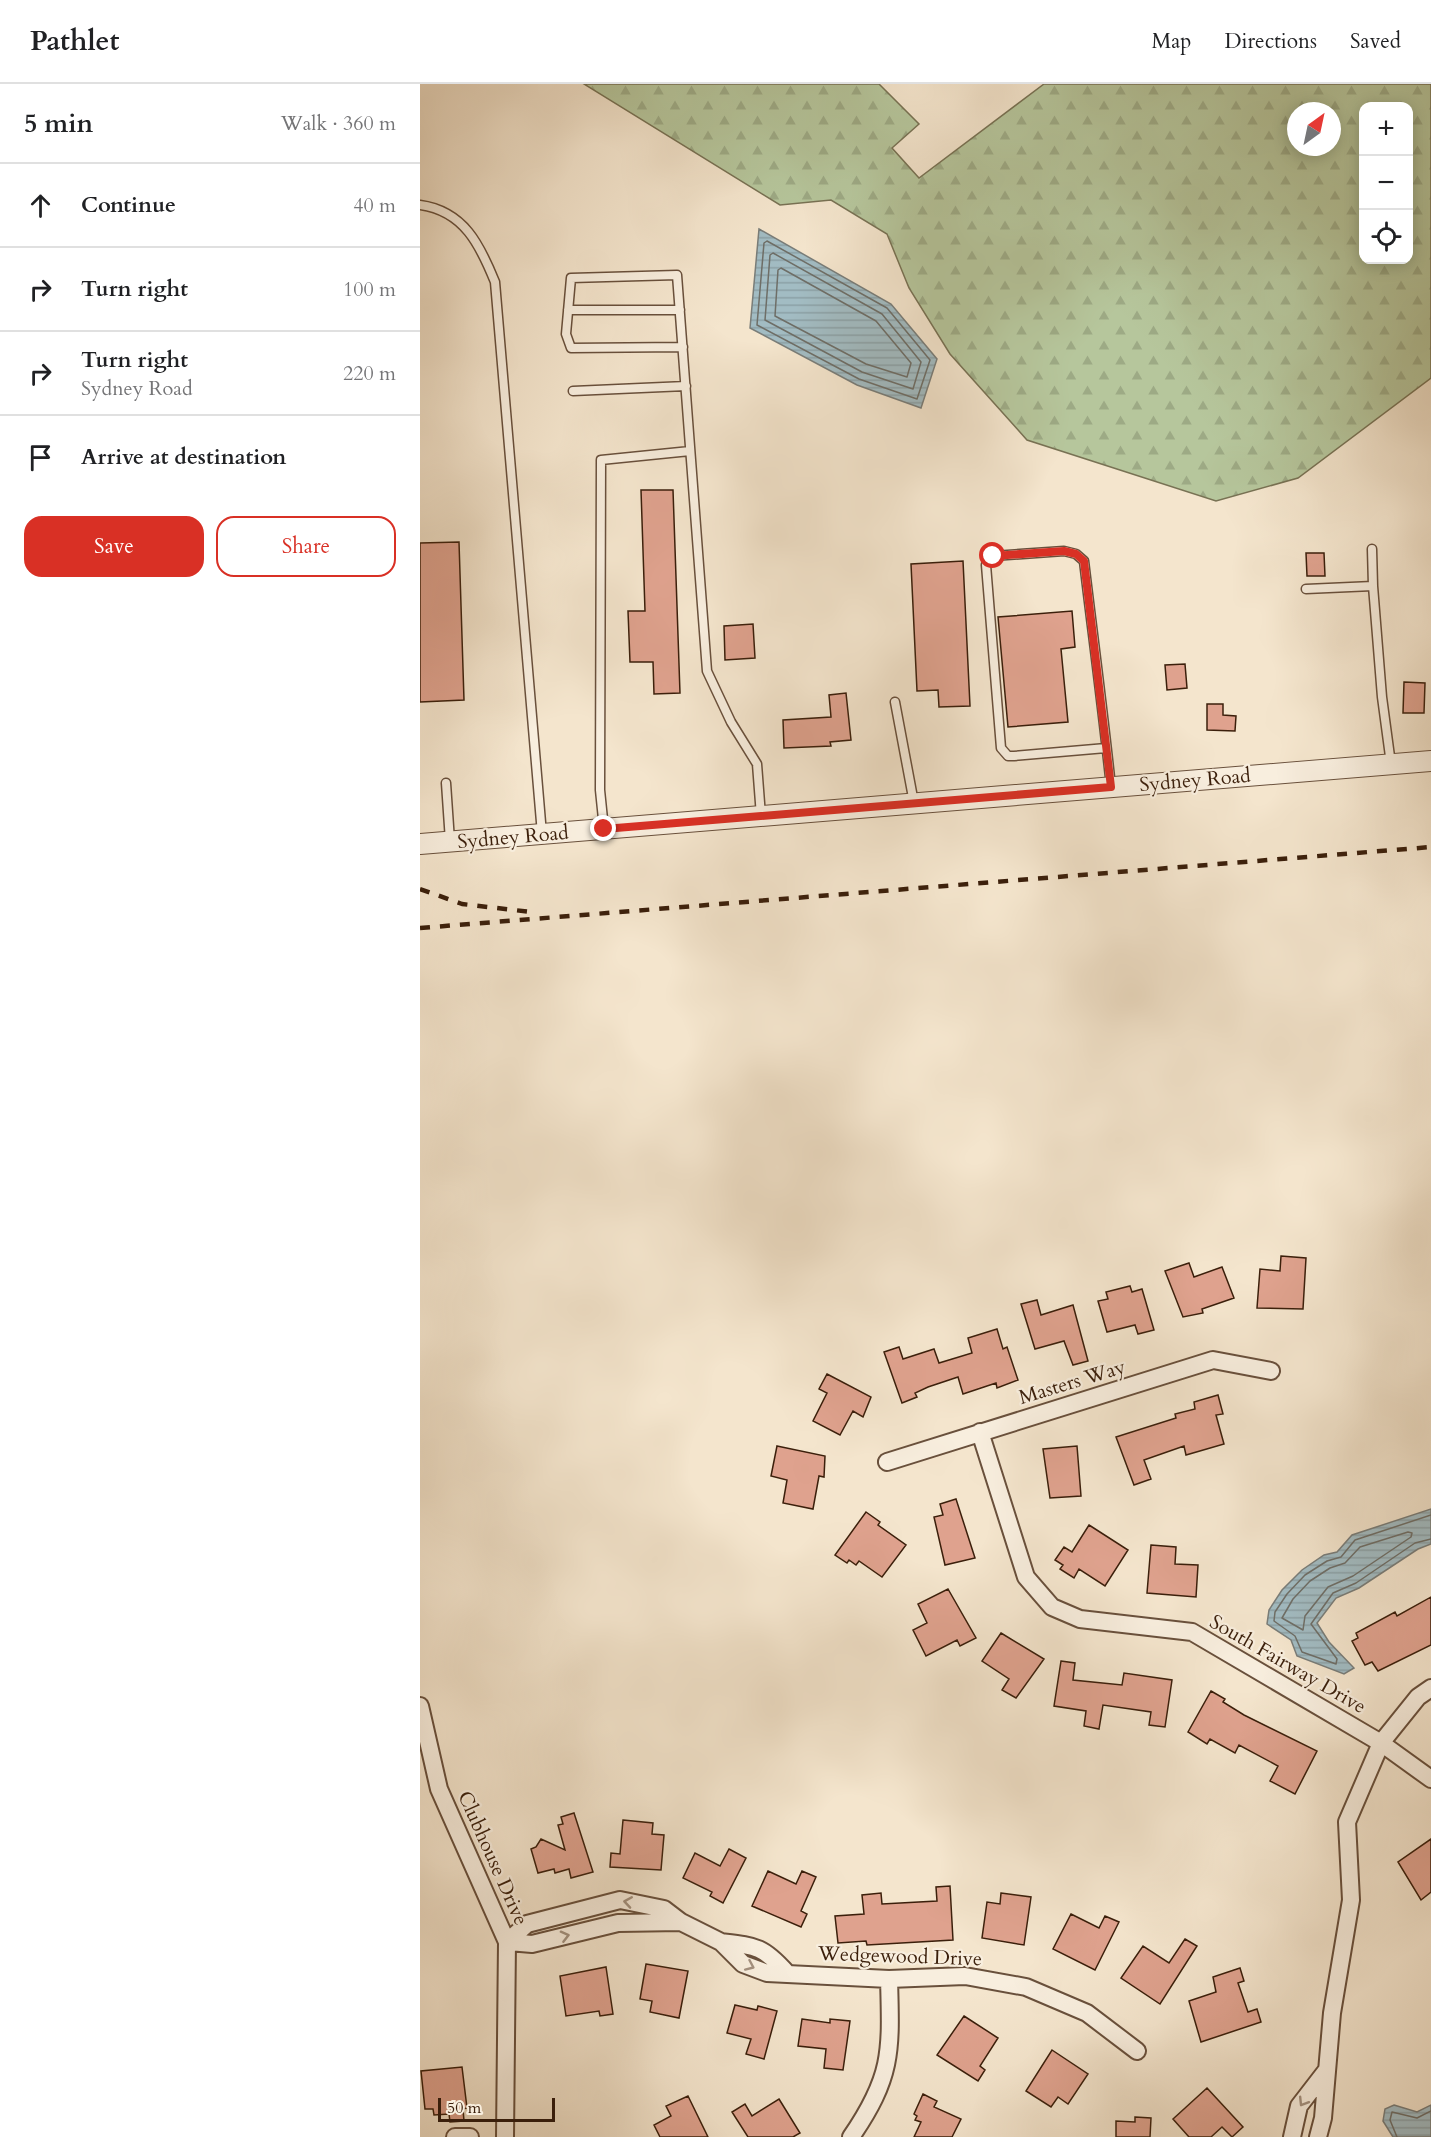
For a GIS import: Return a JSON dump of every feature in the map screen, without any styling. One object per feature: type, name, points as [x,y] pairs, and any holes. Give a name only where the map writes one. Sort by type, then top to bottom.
[{"type":"street","name":"Sydney Road","points":[[420,844],[1431,761]]},
{"type":"street","name":"Masters Way","points":[[887,1462],[1213,1360],[1270,1371]]},
{"type":"street","name":"South Fairway Drive","points":[[980,1432],[1026,1577],[1052,1607],[1080,1618],[1192,1632],[1381,1743],[1431,1779]]},
{"type":"street","points":[[1318,2137],[1323,2118],[1332,2013],[1351,1900],[1347,1822],[1381,1743],[1418,1697],[1431,1688]]},
{"type":"street","name":"Clubhouse Drive","points":[[420,1710],[439,1789],[507,1942],[506,2137]]},
{"type":"street","name":"Wedgewood Drive","points":[[507,1942],[527,1923],[620,1900],[664,1909],[681,1922],[722,1942],[756,1946],[773,1957],[787,1972],[889,1979],[965,1976],[1026,1987],[1087,2013],[1137,2051]]},
{"type":"street","name":"Wedgewood Drive","points":[[507,1942],[532,1944],[618,1923],[681,1922]]},
{"type":"street","points":[[851,2137],[872,2107],[885,2072],[891,2042],[889,1979]]},
{"type":"street","points":[[1292,2137],[1299,2106],[1326,2071]]},
{"type":"street","points":[[455,2137],[470,2137]]},
{"type":"lane","points":[[420,206],[432,207],[456,219],[478,242],[495,282],[542,834]]},
{"type":"lane","points":[[683,347],[572,348],[566,334],[571,278],[677,275],[680,310],[683,347],[686,386],[707,671],[731,722],[757,764],[761,816]]},
{"type":"lane","points":[[568,310],[680,310]]},
{"type":"lane","points":[[573,391],[686,386]]},
{"type":"lane","points":[[604,829],[600,790],[601,460],[690,452]]},
{"type":"lane","points":[[1372,549],[1382,697],[1391,764]]},
{"type":"lane","points":[[1106,748],[1014,756],[1008,756],[1001,748],[986,565],[993,556],[1064,551],[1076,554],[1084,561],[1111,787]]},
{"type":"lane","points":[[1306,590],[1373,586]]},
{"type":"lane","points":[[896,702],[914,804]]},
{"type":"lane","points":[[446,783],[450,842]]},
{"type":"green space","points":[[584,84],[879,84],[919,124],[892,148],[919,178],[1044,84],[1431,84],[1431,378],[1298,478],[1216,501],[1027,440],[950,354],[909,288],[887,234],[831,200],[780,205]]},
{"type":"water","points":[[759,229],[891,304],[937,359],[921,408],[857,385],[750,328]]},
{"type":"water","points":[[1431,1509],[1431,1544],[1418,1549],[1359,1588],[1336,1598],[1317,1623],[1329,1642],[1354,1668],[1344,1674],[1297,1656],[1291,1640],[1267,1624],[1269,1610],[1282,1590],[1302,1570],[1324,1555],[1337,1552],[1352,1535]]},
{"type":"water","points":[[1394,2105],[1417,2112],[1431,2105],[1431,2137],[1393,2137],[1383,2121],[1385,2109]]},
{"type":"building","points":[[641,490],[673,490],[680,693],[654,694],[653,662],[630,662],[628,611],[645,611]]},
{"type":"building","points":[[459,542],[464,700],[420,702],[420,543]]},
{"type":"building","points":[[1306,553],[1324,553],[1325,576],[1307,576]]},
{"type":"building","points":[[963,561],[970,706],[939,707],[938,690],[917,691],[911,564]]},
{"type":"building","points":[[1072,611],[1075,647],[1061,649],[1068,722],[1008,727],[998,617]]},
{"type":"building","points":[[753,624],[755,658],[725,660],[724,626]]},
{"type":"building","points":[[1185,664],[1187,688],[1167,690],[1165,665]]},
{"type":"building","points":[[1404,682],[1425,683],[1424,713],[1403,713]]},
{"type":"building","points":[[846,693],[851,740],[830,742],[831,746],[784,748],[783,720],[831,717],[829,695]]},
{"type":"building","points":[[1207,704],[1223,704],[1223,715],[1236,716],[1235,731],[1207,730]]},
{"type":"building","points":[[1281,1256],[1306,1258],[1303,1309],[1257,1308],[1260,1269],[1280,1271]]},
{"type":"building","points":[[1189,1263],[1194,1277],[1222,1267],[1234,1298],[1202,1309],[1203,1313],[1183,1317],[1165,1271]]},
{"type":"building","points":[[1130,1286],[1132,1292],[1142,1289],[1154,1330],[1138,1334],[1135,1325],[1107,1332],[1098,1301],[1108,1299],[1106,1292]]},
{"type":"building","points":[[1037,1300],[1041,1315],[1073,1305],[1088,1361],[1073,1365],[1064,1341],[1035,1349],[1021,1304]]},
{"type":"building","points":[[997,1329],[1003,1349],[1007,1347],[1018,1380],[997,1388],[996,1383],[963,1394],[958,1377],[915,1393],[917,1397],[902,1403],[884,1352],[899,1347],[903,1359],[934,1349],[939,1363],[972,1353],[968,1338]]},
{"type":"building","points":[[827,1374],[871,1397],[863,1417],[853,1411],[840,1435],[813,1421],[827,1393],[819,1389]]},
{"type":"building","points":[[1218,1395],[1223,1414],[1216,1415],[1224,1444],[1186,1455],[1184,1446],[1144,1460],[1151,1479],[1134,1485],[1116,1437],[1176,1418],[1175,1414],[1195,1409],[1194,1402]]},
{"type":"building","points":[[777,1446],[825,1456],[824,1477],[819,1476],[813,1509],[783,1503],[787,1480],[771,1476]]},
{"type":"building","points":[[1077,1446],[1081,1496],[1050,1498],[1043,1449]]},
{"type":"building","points":[[956,1499],[975,1558],[945,1565],[934,1517],[943,1515],[940,1504]]},
{"type":"building","points":[[866,1512],[880,1522],[878,1525],[906,1545],[882,1577],[859,1561],[856,1565],[849,1560],[847,1563],[835,1555]]},
{"type":"building","points":[[1089,1525],[1128,1550],[1105,1586],[1079,1569],[1074,1578],[1060,1569],[1063,1565],[1055,1560],[1064,1547],[1072,1552]]},
{"type":"building","points":[[1151,1545],[1176,1547],[1175,1564],[1198,1565],[1196,1597],[1147,1593]]},
{"type":"building","points":[[948,1589],[976,1638],[960,1646],[957,1640],[926,1656],[913,1630],[927,1623],[918,1604]]},
{"type":"building","points":[[1431,1597],[1431,1645],[1378,1671],[1372,1662],[1365,1665],[1352,1641],[1358,1638],[1356,1633],[1395,1612],[1397,1616]]},
{"type":"building","points":[[1001,1633],[1044,1659],[1016,1698],[1002,1690],[1009,1679],[982,1661]]},
{"type":"building","points":[[1061,1661],[1075,1663],[1073,1680],[1122,1685],[1124,1673],[1172,1680],[1165,1727],[1149,1725],[1151,1712],[1103,1705],[1099,1729],[1084,1726],[1086,1711],[1054,1706]]},
{"type":"building","points":[[1211,1691],[1225,1699],[1223,1702],[1244,1715],[1317,1751],[1295,1794],[1270,1781],[1278,1766],[1239,1745],[1235,1753],[1210,1739],[1207,1744],[1188,1732]]},
{"type":"building","points":[[574,1813],[593,1872],[571,1878],[569,1869],[555,1873],[554,1869],[538,1873],[531,1849],[536,1847],[541,1839],[565,1850],[558,1825],[563,1824],[561,1817]]},
{"type":"building","points":[[623,1820],[653,1823],[652,1834],[664,1835],[661,1870],[610,1867],[611,1853],[620,1854]]},
{"type":"building","points":[[1431,1839],[1431,1892],[1421,1900],[1398,1862]]},
{"type":"building","points":[[729,1849],[746,1858],[723,1903],[710,1896],[712,1892],[683,1878],[695,1853],[720,1866]]},
{"type":"building","points":[[768,1871],[796,1884],[802,1871],[816,1877],[801,1911],[807,1914],[801,1927],[752,1906]]},
{"type":"building","points":[[950,1886],[953,1940],[867,1945],[866,1941],[838,1943],[835,1916],[864,1914],[862,1895],[881,1893],[882,1904],[937,1901],[936,1887]]},
{"type":"building","points":[[1001,1893],[1031,1897],[1024,1945],[982,1938],[987,1902],[1000,1904]]},
{"type":"building","points":[[1071,1914],[1099,1928],[1105,1916],[1119,1922],[1095,1970],[1053,1949]]},
{"type":"building","points":[[1185,1939],[1197,1946],[1160,2004],[1121,1978],[1143,1946],[1169,1963]]},
{"type":"building","points":[[646,1964],[688,1971],[679,2018],[650,2012],[652,2001],[640,1999]]},
{"type":"building","points":[[606,1967],[613,2014],[600,2016],[599,2011],[566,2016],[560,1976]]},
{"type":"building","points":[[1240,1968],[1244,1981],[1238,1983],[1248,2012],[1257,2009],[1261,2022],[1201,2042],[1189,2001],[1216,1992],[1213,1977]]},
{"type":"building","points":[[735,2005],[757,2010],[758,2006],[777,2011],[764,2059],[746,2054],[751,2039],[727,2033]]},
{"type":"building","points":[[964,2016],[998,2038],[980,2066],[985,2070],[978,2081],[937,2055]]},
{"type":"building","points":[[802,2019],[830,2023],[830,2019],[850,2021],[843,2070],[824,2068],[826,2049],[798,2046]]},
{"type":"building","points":[[1052,2050],[1088,2074],[1068,2104],[1058,2097],[1051,2107],[1026,2091]]},
{"type":"building","points":[[462,2067],[467,2108],[463,2109],[464,2121],[450,2122],[449,2114],[434,2115],[433,2109],[425,2109],[421,2071]]},
{"type":"building","points":[[1207,2088],[1243,2127],[1232,2137],[1222,2127],[1211,2137],[1189,2137],[1173,2119]]},
{"type":"building","points":[[923,2094],[937,2101],[934,2107],[961,2119],[952,2137],[914,2137],[921,2122],[915,2120],[917,2116],[914,2114]]},
{"type":"building","points":[[688,2096],[708,2137],[660,2137],[654,2125],[671,2116],[666,2106]]},
{"type":"building","points":[[779,2099],[800,2133],[793,2137],[748,2137],[732,2112],[745,2104],[752,2116]]},
{"type":"building","points":[[1135,2117],[1151,2118],[1150,2137],[1116,2137],[1116,2121],[1135,2122]]},
{"type":"railway","points":[[420,928],[1431,847]]},
{"type":"railway","points":[[420,889],[462,904],[531,912]]},
{"type":"route","points":[[604,829],[1111,787],[1084,561],[1076,554],[1064,551],[1045,550],[993,556]]}]
